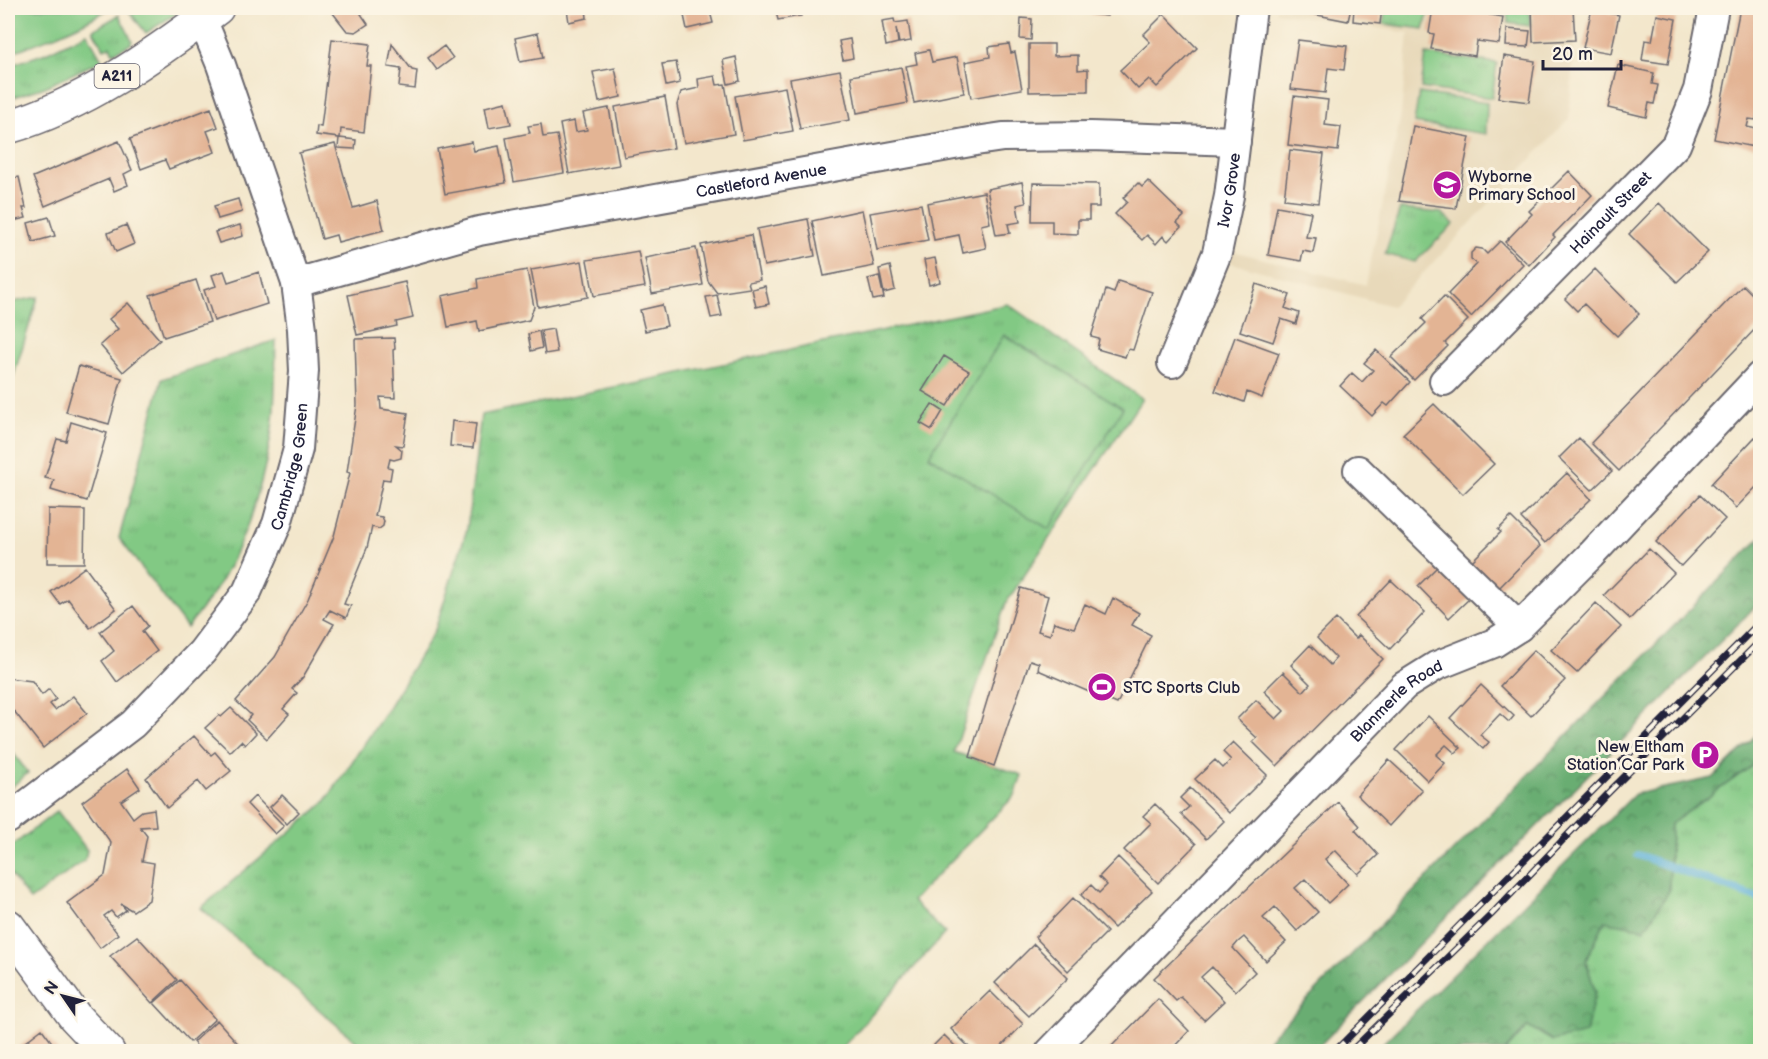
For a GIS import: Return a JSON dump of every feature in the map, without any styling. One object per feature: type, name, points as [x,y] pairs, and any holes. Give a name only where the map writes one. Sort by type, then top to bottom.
[{"type":"main road","name":"A211","points":[[8,127],[41,116],[83,96],[133,66],[209,13]]},
{"type":"main road","points":[[8,926],[75,1017],[108,1052]]},
{"type":"street","name":"Ivor Grove","points":[[1172,363],[1217,253],[1229,196],[1252,8]]},
{"type":"street","name":"Hainault Street","points":[[1444,381],[1676,145],[1698,90],[1714,8]]},
{"type":"street","name":"Cambridge Green","points":[[8,819],[133,724],[202,652],[247,592],[277,524],[298,449],[304,371],[302,329],[296,283],[221,64],[209,13]]},
{"type":"street","name":"Castleford Avenue","points":[[296,283],[479,231],[976,141],[1003,137],[1091,136],[1236,141]]},
{"type":"street","name":"Blanmerle Road","points":[[1050,1052],[1404,686],[1436,666],[1494,643],[1519,627],[1591,555],[1761,376]]},
{"type":"street","points":[[1358,470],[1519,627]]},
{"type":"shaded area","name":"Wyborne Primary School","points":[[1277,8],[1576,8],[1569,119],[1392,306],[1228,262],[1232,251],[1366,285],[1401,115],[1409,33],[1276,12]]},
{"type":"green space","points":[[8,8],[110,8],[73,28],[8,54]]},
{"type":"green space","points":[[132,8],[185,8],[146,33],[128,10]]},
{"type":"green space","points":[[1385,8],[1430,8],[1424,29],[1384,24]]},
{"type":"green space","points":[[1473,8],[1529,8],[1530,26],[1508,23],[1507,11]]},
{"type":"green space","points":[[119,15],[132,40],[131,44],[113,53],[110,46],[104,49],[93,30]]},
{"type":"green space","points":[[87,33],[102,60],[45,87],[8,99],[8,66],[46,53]]},
{"type":"green space","points":[[1426,54],[1497,63],[1492,98],[1421,88]]},
{"type":"green space","points":[[1419,93],[1487,103],[1486,134],[1414,123]]},
{"type":"green space","points":[[1400,209],[1442,213],[1454,224],[1415,262],[1385,254]]},
{"type":"green space","points":[[38,297],[8,394],[8,303]]},
{"type":"green space","points":[[1008,304],[1142,399],[1006,603],[954,752],[1022,775],[1015,795],[912,901],[945,933],[839,1051],[367,1051],[201,908],[325,802],[383,716],[435,630],[467,529],[481,415]]},
{"type":"green space","points":[[1004,335],[1123,408],[1049,529],[929,456]]},
{"type":"green space","points":[[276,340],[272,429],[256,501],[241,541],[223,578],[187,628],[119,538],[162,379]]},
{"type":"green space","points":[[1760,538],[1760,601],[1745,617],[1314,1051],[1257,1051]]},
{"type":"green space","points":[[1760,731],[1760,760],[1671,824],[1669,891],[1645,929],[1605,921],[1586,960],[1595,992],[1586,1033],[1553,1041],[1528,1026],[1505,1051],[1375,1051],[1635,794],[1713,778]]},
{"type":"green space","points":[[8,746],[28,773],[8,790]]},
{"type":"green space","points":[[1760,760],[1760,1051],[1505,1052],[1528,1026],[1553,1041],[1595,992],[1586,960],[1605,921],[1669,891],[1671,824]]},
{"type":"green space","points":[[57,811],[87,850],[85,860],[30,900],[8,871],[8,849]]},
{"type":"building","points":[[329,8],[370,8],[361,14],[368,24],[356,32],[347,31]]},
{"type":"building","points":[[586,8],[587,18],[569,22],[567,9]]},
{"type":"building","points":[[709,8],[713,23],[687,29],[683,11]]},
{"type":"building","points":[[775,8],[799,8],[801,16],[778,20]]},
{"type":"building","points":[[1091,8],[1108,8],[1107,16],[1090,14]]},
{"type":"building","points":[[1303,8],[1351,8],[1348,21],[1302,12]]},
{"type":"building","points":[[1354,8],[1382,8],[1380,24],[1353,21]]},
{"type":"building","points":[[1433,8],[1458,8],[1503,17],[1499,44],[1477,41],[1475,56],[1431,49],[1434,34],[1429,33]]},
{"type":"building","points":[[1532,8],[1573,8],[1575,40],[1533,42]]},
{"type":"building","points":[[1592,8],[1609,8],[1608,13],[1619,15],[1611,53],[1583,48]]},
{"type":"building","points":[[1740,8],[1760,8],[1760,94],[1756,120],[1749,119],[1747,127],[1757,129],[1754,147],[1714,139]]},
{"type":"building","points":[[1164,14],[1197,48],[1157,87],[1149,79],[1138,89],[1120,70],[1150,42],[1143,35]]},
{"type":"building","points":[[1657,15],[1676,19],[1668,64],[1642,60],[1645,40],[1652,41]]},
{"type":"building","points":[[1021,18],[1032,19],[1031,40],[1020,39]]},
{"type":"building","points":[[894,19],[895,23],[908,21],[911,41],[899,43],[896,28],[898,43],[886,46],[882,21]]},
{"type":"building","points":[[1507,29],[1530,31],[1528,47],[1506,46]]},
{"type":"building","points":[[538,33],[543,58],[520,62],[515,38]]},
{"type":"building","points":[[332,39],[370,44],[367,66],[371,66],[364,132],[341,129],[340,138],[356,140],[355,149],[338,148],[339,138],[316,135],[317,126],[321,127]]},
{"type":"building","points":[[850,39],[853,58],[843,60],[839,41]]},
{"type":"building","points":[[1298,40],[1347,46],[1344,70],[1328,68],[1325,93],[1291,89]]},
{"type":"building","points":[[392,44],[412,70],[417,71],[415,89],[399,87],[401,69],[388,67]]},
{"type":"building","points":[[1009,44],[1011,53],[1015,52],[1022,89],[971,98],[965,62],[990,57],[989,47]]},
{"type":"building","points":[[1029,44],[1054,44],[1054,56],[1078,55],[1078,70],[1088,69],[1088,91],[1029,92]]},
{"type":"building","points":[[444,46],[453,58],[437,70],[428,58]]},
{"type":"building","points":[[929,50],[932,62],[957,57],[964,93],[914,103],[906,66],[917,64],[915,53]]},
{"type":"building","points":[[1504,56],[1535,61],[1529,102],[1498,98]]},
{"type":"building","points":[[736,57],[740,81],[728,84],[723,60]]},
{"type":"building","points":[[676,62],[680,83],[666,86],[662,64]]},
{"type":"building","points":[[1618,65],[1654,73],[1652,84],[1658,85],[1654,104],[1649,103],[1646,117],[1608,108]]},
{"type":"building","points":[[901,67],[908,103],[857,113],[851,76]]},
{"type":"building","points":[[615,68],[621,97],[599,102],[593,72]]},
{"type":"building","points":[[840,70],[850,120],[800,129],[790,79]]},
{"type":"building","points":[[715,76],[717,85],[725,84],[734,134],[684,143],[677,105],[681,92],[699,88],[698,79]]},
{"type":"building","points":[[785,87],[793,131],[743,140],[735,96]]},
{"type":"building","points":[[1294,96],[1328,100],[1325,125],[1341,127],[1338,151],[1288,145]]},
{"type":"building","points":[[665,97],[674,148],[624,157],[615,107]]},
{"type":"building","points":[[506,102],[511,124],[489,128],[485,107]]},
{"type":"building","points":[[211,108],[218,127],[207,131],[215,152],[169,169],[165,160],[141,169],[130,139]]},
{"type":"building","points":[[609,108],[619,165],[569,174],[560,124],[574,121],[576,132],[587,130],[583,113]]},
{"type":"building","points":[[541,124],[543,137],[557,135],[564,173],[514,182],[506,138],[530,133],[528,126]]},
{"type":"building","points":[[1413,126],[1470,137],[1456,208],[1399,201]]},
{"type":"building","points":[[119,141],[132,170],[124,174],[128,185],[114,191],[109,179],[45,206],[33,177]]},
{"type":"building","points":[[472,142],[474,151],[499,146],[506,183],[445,194],[437,149]]},
{"type":"building","points":[[335,144],[353,208],[377,201],[384,230],[338,242],[336,235],[322,239],[299,153]]},
{"type":"building","points":[[1290,150],[1324,154],[1318,203],[1284,199]]},
{"type":"building","points":[[1569,171],[1592,195],[1553,235],[1555,237],[1529,265],[1505,242],[1532,214],[1529,211]]},
{"type":"building","points":[[19,177],[26,218],[8,222],[8,179]]},
{"type":"building","points":[[1148,181],[1184,216],[1177,223],[1181,227],[1168,241],[1163,236],[1156,244],[1147,235],[1142,240],[1115,214],[1127,202],[1123,198],[1138,183],[1142,187]]},
{"type":"building","points":[[1022,182],[1026,203],[1017,205],[1020,222],[1008,224],[1010,233],[996,235],[987,189]]},
{"type":"building","points":[[1033,183],[1099,184],[1099,207],[1089,207],[1089,220],[1078,220],[1078,234],[1052,233],[1052,221],[1032,221]]},
{"type":"building","points":[[984,192],[990,223],[981,225],[986,248],[963,253],[959,235],[934,240],[927,203]]},
{"type":"building","points":[[238,199],[242,212],[218,219],[214,206]]},
{"type":"building","points":[[1659,203],[1708,252],[1677,282],[1629,234]]},
{"type":"building","points":[[921,204],[928,240],[877,250],[870,213]]},
{"type":"building","points":[[1277,206],[1311,212],[1306,237],[1316,238],[1313,253],[1303,251],[1301,261],[1268,255]]},
{"type":"building","points":[[862,210],[874,266],[824,276],[812,221]]},
{"type":"building","points":[[49,217],[55,236],[33,242],[28,223]]},
{"type":"building","points":[[808,219],[815,256],[764,266],[757,229]]},
{"type":"building","points":[[126,225],[134,244],[116,252],[108,233]]},
{"type":"building","points":[[240,225],[243,236],[219,243],[215,232]]},
{"type":"building","points":[[751,235],[760,280],[748,282],[750,288],[717,293],[708,281],[701,245]]},
{"type":"building","points":[[1500,241],[1523,264],[1471,317],[1448,294],[1477,264],[1471,259],[1471,253],[1476,248],[1482,249],[1487,254]]},
{"type":"building","points":[[696,248],[703,285],[652,294],[645,258]]},
{"type":"building","points":[[638,251],[645,287],[594,296],[587,260]]},
{"type":"building","points":[[935,258],[940,282],[929,285],[924,260]]},
{"type":"building","points":[[582,261],[588,297],[538,307],[531,270]]},
{"type":"building","points":[[890,266],[895,290],[884,293],[879,269]]},
{"type":"building","points":[[1595,269],[1639,314],[1617,336],[1584,304],[1577,311],[1565,299]]},
{"type":"building","points":[[527,270],[534,307],[529,320],[479,331],[477,321],[448,327],[442,296],[478,288],[477,279]]},
{"type":"building","points":[[224,271],[228,282],[259,272],[267,304],[214,321],[204,290],[216,286],[212,275]]},
{"type":"building","points":[[879,276],[884,298],[873,300],[868,279]]},
{"type":"building","points":[[196,280],[210,322],[164,337],[150,295]]},
{"type":"building","points":[[1118,281],[1152,292],[1133,350],[1128,349],[1125,357],[1097,349],[1099,339],[1091,337],[1106,290],[1114,293]]},
{"type":"building","points":[[405,282],[413,318],[396,322],[397,326],[357,335],[348,295]]},
{"type":"building","points":[[1256,284],[1290,295],[1285,308],[1299,313],[1296,324],[1281,319],[1273,342],[1240,331]]},
{"type":"building","points":[[1743,285],[1760,302],[1760,324],[1619,471],[1591,443]]},
{"type":"building","points":[[765,286],[769,304],[756,307],[752,289]]},
{"type":"building","points":[[717,295],[722,316],[711,318],[706,297]]},
{"type":"building","points":[[1444,296],[1468,320],[1445,343],[1448,346],[1414,380],[1391,357],[1426,323],[1422,319]]},
{"type":"building","points":[[128,303],[160,340],[123,372],[100,345],[118,329],[109,319]]},
{"type":"building","points":[[662,305],[667,326],[645,331],[640,310]]},
{"type":"building","points":[[553,329],[557,352],[545,354],[541,331]]},
{"type":"building","points":[[539,331],[542,348],[531,351],[528,334]]},
{"type":"building","points":[[1235,337],[1279,353],[1262,398],[1247,392],[1244,402],[1215,391]]},
{"type":"building","points":[[394,338],[395,398],[380,397],[381,409],[408,413],[403,446],[396,445],[402,450],[401,458],[390,459],[388,467],[392,468],[390,480],[383,479],[375,516],[382,517],[383,526],[379,529],[372,527],[367,548],[344,604],[351,606],[346,618],[330,610],[324,619],[334,624],[303,677],[292,689],[297,693],[283,709],[289,714],[267,739],[247,720],[251,715],[236,701],[275,657],[308,599],[334,536],[350,473],[347,472],[357,405],[355,339]]},
{"type":"building","points":[[1376,350],[1410,382],[1388,406],[1384,403],[1372,416],[1340,386],[1352,373],[1362,382],[1373,370],[1364,363]]},
{"type":"building","points":[[944,356],[969,371],[947,406],[922,391]]},
{"type":"building","points":[[79,366],[122,378],[109,424],[66,412]]},
{"type":"building","points":[[932,404],[943,411],[932,430],[920,423]]},
{"type":"building","points":[[1434,404],[1494,464],[1463,494],[1403,434]]},
{"type":"building","points":[[452,421],[476,424],[473,448],[450,446]]},
{"type":"building","points":[[71,422],[107,433],[87,501],[51,490],[54,480],[45,478],[57,439],[66,441]]},
{"type":"building","points":[[1755,437],[1760,443],[1760,487],[1758,485],[1736,508],[1711,484]]},
{"type":"building","points":[[1579,438],[1612,471],[1592,490],[1559,458]]},
{"type":"building","points":[[1567,473],[1591,499],[1545,543],[1521,518]]},
{"type":"building","points":[[1700,495],[1725,519],[1681,566],[1656,542]]},
{"type":"building","points":[[48,509],[85,510],[84,563],[47,563]]},
{"type":"building","points":[[1511,517],[1540,546],[1497,590],[1470,563],[1501,532],[1498,530]]},
{"type":"building","points":[[1649,549],[1674,573],[1630,619],[1604,595]]},
{"type":"building","points":[[1439,565],[1470,598],[1449,618],[1418,586]]},
{"type":"building","points":[[85,567],[116,609],[90,628],[68,599],[60,604],[51,592]]},
{"type":"building","points":[[1391,580],[1425,612],[1390,649],[1356,617]]},
{"type":"building","name":"STC Sports Club","points":[[1021,588],[1048,596],[1038,631],[1050,635],[1054,622],[1074,628],[1085,604],[1106,614],[1113,598],[1139,613],[1132,625],[1151,635],[1117,704],[1038,670],[1039,663],[1030,660],[994,766],[970,757]]},
{"type":"building","points":[[1596,603],[1621,627],[1577,673],[1551,650]]},
{"type":"building","points":[[133,606],[148,626],[142,631],[157,651],[117,682],[102,661],[114,651],[100,632]]},
{"type":"building","points":[[1336,619],[1356,639],[1359,635],[1383,659],[1277,766],[1253,742],[1257,738],[1237,719],[1256,700],[1276,719],[1284,711],[1264,691],[1283,672],[1303,692],[1310,684],[1291,665],[1310,645],[1330,665],[1336,658],[1317,638]]},
{"type":"building","points":[[1534,650],[1565,680],[1531,716],[1500,686]]},
{"type":"building","points":[[8,678],[32,681],[42,695],[49,689],[56,699],[50,704],[55,710],[73,696],[87,713],[43,748],[14,711],[8,710]]},
{"type":"building","points":[[1481,685],[1514,716],[1509,722],[1500,714],[1480,735],[1489,742],[1483,749],[1450,718]]},
{"type":"building","points":[[231,708],[256,733],[245,745],[241,741],[230,752],[205,728]]},
{"type":"building","points":[[1428,716],[1461,748],[1455,753],[1446,745],[1436,755],[1445,763],[1428,781],[1396,750]]},
{"type":"building","points":[[194,736],[211,755],[215,752],[231,771],[206,791],[198,781],[167,808],[146,778]]},
{"type":"building","points":[[1233,742],[1267,775],[1229,813],[1195,779],[1215,760],[1223,768],[1231,760],[1223,752]]},
{"type":"building","points":[[1389,760],[1422,790],[1389,826],[1357,795]]},
{"type":"building","points":[[127,769],[140,788],[121,801],[133,818],[142,811],[154,809],[156,826],[140,827],[147,836],[142,861],[154,863],[149,900],[133,911],[121,904],[126,910],[116,917],[111,911],[104,916],[118,934],[100,948],[67,903],[105,875],[111,843],[82,802]]},
{"type":"building","points":[[1190,788],[1224,821],[1206,839],[1181,814],[1189,807],[1180,798]]},
{"type":"building","points":[[282,795],[299,812],[287,824],[270,807]]},
{"type":"building","points":[[255,796],[284,826],[275,834],[247,804]]},
{"type":"building","points":[[1338,802],[1360,826],[1355,830],[1378,855],[1358,874],[1335,850],[1325,859],[1348,884],[1328,903],[1305,879],[1295,888],[1318,912],[1297,931],[1275,907],[1263,918],[1286,942],[1266,961],[1244,937],[1238,942],[1233,948],[1255,972],[1235,991],[1212,967],[1201,977],[1224,1001],[1204,1020],[1181,997],[1176,1001],[1154,978]]},
{"type":"building","points":[[1155,804],[1196,844],[1158,883],[1124,850],[1151,823],[1143,816]]},
{"type":"building","points":[[1118,857],[1152,891],[1114,928],[1081,895],[1091,885],[1099,893],[1107,885],[1099,877]]},
{"type":"building","points":[[1073,898],[1107,932],[1068,971],[1035,937]]},
{"type":"building","points":[[137,936],[177,980],[152,1003],[110,956]]},
{"type":"building","points":[[1034,944],[1068,978],[1029,1016],[995,983]]},
{"type":"building","points":[[180,980],[215,1019],[190,1042],[154,1003]]},
{"type":"building","points":[[990,991],[1023,1024],[996,1052],[974,1052],[951,1029]]},
{"type":"building","points":[[1158,999],[1189,1031],[1169,1052],[1162,1052],[1159,1048],[1156,1052],[1106,1052]]},
{"type":"building","points":[[217,1020],[246,1052],[202,1052],[193,1042]]},
{"type":"building","points":[[42,1029],[59,1052],[12,1052]]},
{"type":"building","points":[[944,1035],[961,1052],[940,1052],[934,1045]]},
{"type":"waterway","points":[[1638,855],[1760,899]]},
{"type":"railway","points":[[1334,1052],[1760,622]]},
{"type":"railway","points":[[1350,1052],[1491,915],[1605,796],[1760,641]]},
{"type":"place","name":"Wyborne Primary School","points":[[1447,185]]},
{"type":"place","name":"STC Sports Club","points":[[1102,687]]},
{"type":"place","name":"New Eltham Station Car Park","points":[[1705,755]]}]
